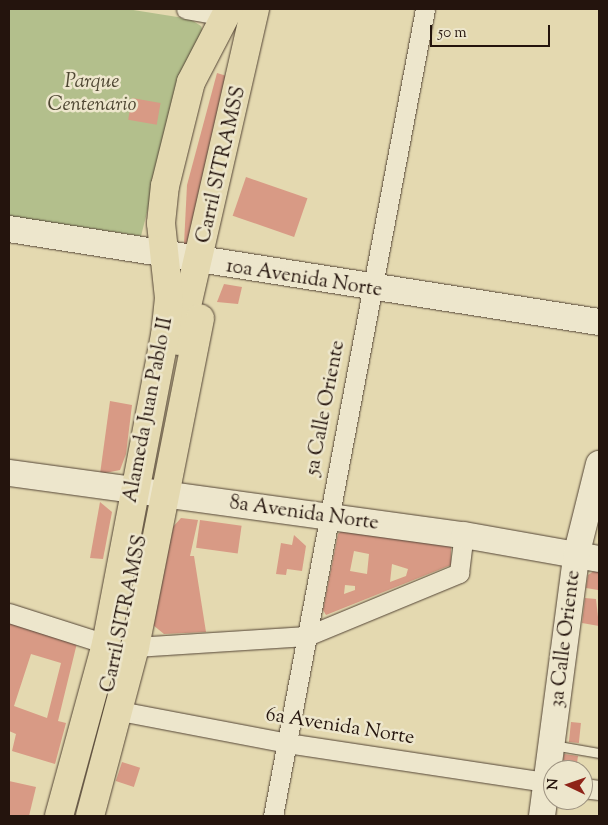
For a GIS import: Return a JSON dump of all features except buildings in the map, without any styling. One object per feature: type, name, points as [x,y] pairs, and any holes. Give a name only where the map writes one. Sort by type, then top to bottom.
[{"type":"main road","name":"Carril SITRAMSS","points":[[76,816],[120,648],[183,321],[189,261],[255,9]]},
{"type":"main road","name":"Alameda Juan Pablo II","points":[[90,816],[120,711],[135,648],[167,318],[189,261],[268,9]]},
{"type":"main road","name":"Carril SITRAMSS","points":[[189,261],[179,186],[199,104],[233,11]]},
{"type":"main road","name":"Alameda Juan Pablo II","points":[[59,816],[149,493],[189,261]]},
{"type":"street","points":[[186,9],[233,11]]},
{"type":"street","name":"5a Calle Oriente","points":[[273,816],[424,9]]},
{"type":"street","name":"10a Avenida Norte","points":[[9,229],[189,261],[372,290],[599,322]]},
{"type":"street","name":"3a Calle Oriente","points":[[551,760],[552,745],[588,558],[599,464]]},
{"type":"street","name":"8a Avenida Norte","points":[[9,473],[464,535],[588,558]]},
{"type":"street","points":[[135,648],[307,636],[459,573],[464,535]]},
{"type":"street","points":[[9,613],[106,644]]},
{"type":"street","name":"6a Avenida Norte","points":[[120,711],[287,743],[543,781]]},
{"type":"lane","points":[[552,745],[599,753]]},
{"type":"green space","name":"Parque Centenario","points":[[9,9],[127,9],[190,19],[201,26],[203,32],[179,87],[141,236],[9,216]]}]
